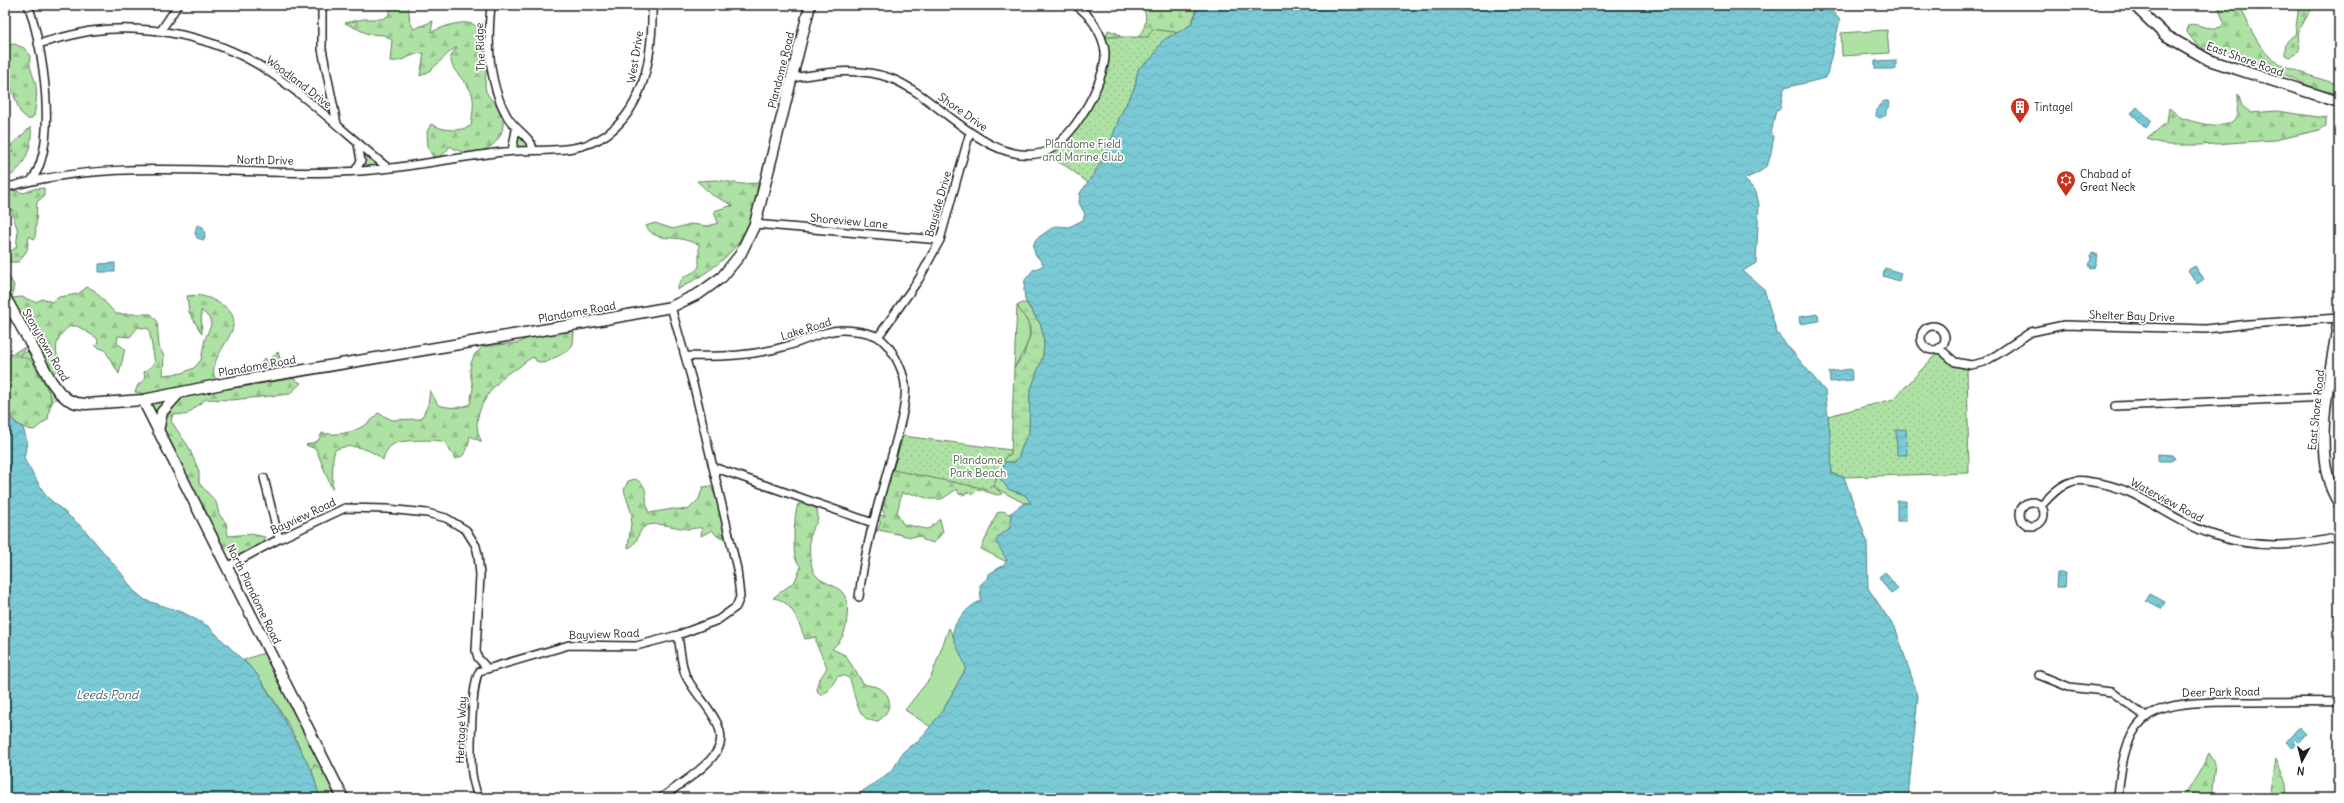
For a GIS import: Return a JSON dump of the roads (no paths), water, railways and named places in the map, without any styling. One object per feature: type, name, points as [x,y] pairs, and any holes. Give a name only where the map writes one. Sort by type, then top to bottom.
[{"type":"main road","name":"Plandome Road","points":[[143,400],[178,394],[227,382],[584,324],[671,307],[700,293],[722,277],[740,255],[755,224],[810,5]]},
{"type":"main road","name":"East Shore Road","points":[[2134,5],[2165,35],[2209,60],[2339,102]]},
{"type":"main road","name":"Stonytown Road","points":[[5,297],[51,381],[67,398],[76,403],[86,404],[143,400]]},
{"type":"main road","name":"East Shore Road","points":[[2339,323],[2328,397],[2323,461],[2331,487],[2339,503]]},
{"type":"main road","points":[[158,431],[162,412],[178,394]]},
{"type":"main road","name":"North Plandome Road","points":[[143,400],[228,566],[343,798]]},
{"type":"street","points":[[28,5],[38,44],[46,92],[46,117],[40,164],[31,181]]},
{"type":"street","points":[[160,32],[178,5]]},
{"type":"street","points":[[322,5],[322,49],[337,124]]},
{"type":"street","name":"The Ridge","points":[[491,5],[489,31],[492,75],[501,104],[516,130],[528,140],[532,149]]},
{"type":"street","name":"West Drive","points":[[524,150],[575,148],[605,136],[618,126],[634,102],[644,80],[651,38],[652,5]]},
{"type":"street","name":"Shore Drive","points":[[792,78],[848,71],[871,73],[890,78],[909,87],[970,132],[1005,149],[1034,154],[1049,150],[1068,135],[1092,94],[1103,71],[1105,52],[1096,28],[1075,5]]},
{"type":"street","name":"Woodland Drive","points":[[38,44],[93,31],[160,32],[203,41],[246,59],[271,73],[337,124],[357,143],[388,168]]},
{"type":"street","points":[[512,151],[516,130]]},
{"type":"street","name":"Bayside Drive","points":[[878,337],[919,279],[940,240],[970,132]]},
{"type":"street","points":[[355,171],[362,157],[357,143]]},
{"type":"street","name":"North Drive","points":[[5,188],[31,181],[146,169],[355,171],[524,150]]},
{"type":"street","name":"Shoreview Lane","points":[[755,224],[940,240]]},
{"type":"street","name":"Bayview Road","points":[[228,566],[334,512],[355,507],[427,513],[457,523],[471,538],[478,556],[480,575],[476,651],[478,658],[487,668],[512,663],[569,645],[636,646],[678,635],[727,615],[736,607],[740,597],[737,569],[713,467],[671,307]]},
{"type":"street","name":"Shelter Bay Drive","points":[[1939,348],[1955,362],[1971,365],[1984,362],[2031,332],[2064,325],[2206,329],[2249,324],[2339,323]]},
{"type":"street","name":"Lake Road","points":[[685,356],[720,357],[756,354],[789,346],[831,331],[857,331],[878,337]]},
{"type":"street","points":[[859,597],[873,523],[897,436],[905,390],[900,366],[878,337]]},
{"type":"street","points":[[2114,406],[2328,397]]},
{"type":"street","points":[[713,467],[873,523]]},
{"type":"street","points":[[264,478],[279,539]]},
{"type":"street","name":"Waterview Road","points":[[2041,506],[2051,495],[2071,482],[2080,480],[2108,484],[2129,491],[2192,526],[2237,542],[2265,544],[2306,543],[2339,537]]},
{"type":"street","points":[[661,798],[708,761],[717,752],[721,743],[718,723],[685,674],[678,635]]},
{"type":"street","name":"Heritage Way","points":[[478,798],[471,770],[474,684],[478,672],[487,668]]},
{"type":"street","points":[[2040,675],[2069,686],[2112,692],[2146,717]]},
{"type":"street","name":"Deer Park Road","points":[[2118,798],[2124,752],[2138,725],[2146,717],[2164,707],[2183,703],[2339,702]]},
{"type":"water","points":[[1197,5],[1827,5],[1840,20],[1826,78],[1784,88],[1780,109],[1776,110],[1771,134],[1774,137],[1769,160],[1760,172],[1744,179],[1756,191],[1759,205],[1756,263],[1743,271],[1764,289],[1777,333],[1825,391],[1831,442],[1832,474],[1844,477],[1867,541],[1868,588],[1896,630],[1918,696],[1908,798],[853,798],[893,770],[902,753],[910,746],[918,742],[942,712],[966,668],[953,636],[956,623],[973,606],[981,601],[980,585],[989,577],[987,575],[1004,565],[1007,560],[996,542],[998,537],[1010,528],[1011,513],[1024,503],[1031,503],[1025,495],[1008,489],[999,477],[995,481],[1005,462],[1015,462],[1026,437],[1029,434],[1030,392],[1043,356],[1044,342],[1041,325],[1025,300],[1024,290],[1025,280],[1033,270],[1044,265],[1035,254],[1033,246],[1036,239],[1055,226],[1069,227],[1083,220],[1085,214],[1079,203],[1080,193],[1100,166],[1108,149],[1120,116],[1135,87],[1138,69],[1152,58],[1162,41],[1191,25],[1196,14]]},
{"type":"water","points":[[1896,60],[1896,69],[1875,69],[1875,61]]},
{"type":"water","points":[[1885,101],[1888,101],[1889,106],[1886,110],[1886,115],[1880,118],[1876,116],[1878,107]]},
{"type":"water","points":[[2137,107],[2152,121],[2146,128],[2131,113]]},
{"type":"water","points":[[197,225],[203,227],[205,235],[204,240],[197,238],[195,233]]},
{"type":"water","points":[[2093,253],[2098,255],[2094,268],[2090,269],[2088,264],[2091,260],[2090,255]]},
{"type":"water","points":[[115,263],[115,272],[99,272],[99,264]]},
{"type":"water","points":[[2195,266],[2204,279],[2197,284],[2188,270]]},
{"type":"water","points":[[1885,268],[1901,273],[1899,281],[1883,276]]},
{"type":"water","points":[[1818,314],[1819,321],[1800,324],[1799,317]]},
{"type":"water","points":[[1851,369],[1852,380],[1830,382],[1829,372]]},
{"type":"water","name":"Leeds Pond","points":[[5,408],[13,421],[23,428],[27,441],[24,459],[46,496],[83,528],[122,574],[133,590],[145,600],[182,612],[208,626],[257,674],[279,710],[312,771],[320,798],[5,798]]},
{"type":"water","points":[[1906,429],[1907,455],[1897,455],[1896,430]]},
{"type":"water","points":[[2158,454],[2173,455],[2175,459],[2172,461],[2158,461]]},
{"type":"water","points":[[1897,501],[1906,501],[1906,521],[1897,521]]},
{"type":"water","points":[[1885,572],[1898,589],[1891,594],[1879,577]]},
{"type":"water","points":[[2057,573],[2066,573],[2065,587],[2056,587]]},
{"type":"water","points":[[2150,594],[2165,602],[2161,609],[2146,601]]},
{"type":"water","points":[[2299,727],[2306,734],[2293,748],[2286,742]]},
{"type":"place","name":"Tintagel","points":[[2020,124]]},
{"type":"place","name":"Chabad of Great Neck","points":[[2066,197]]},
{"type":"park label","name":"Plandome Field and Marine Club","points":[[1083,150]]},
{"type":"park label","name":"Plandome Park Beach","points":[[978,466]]}]
